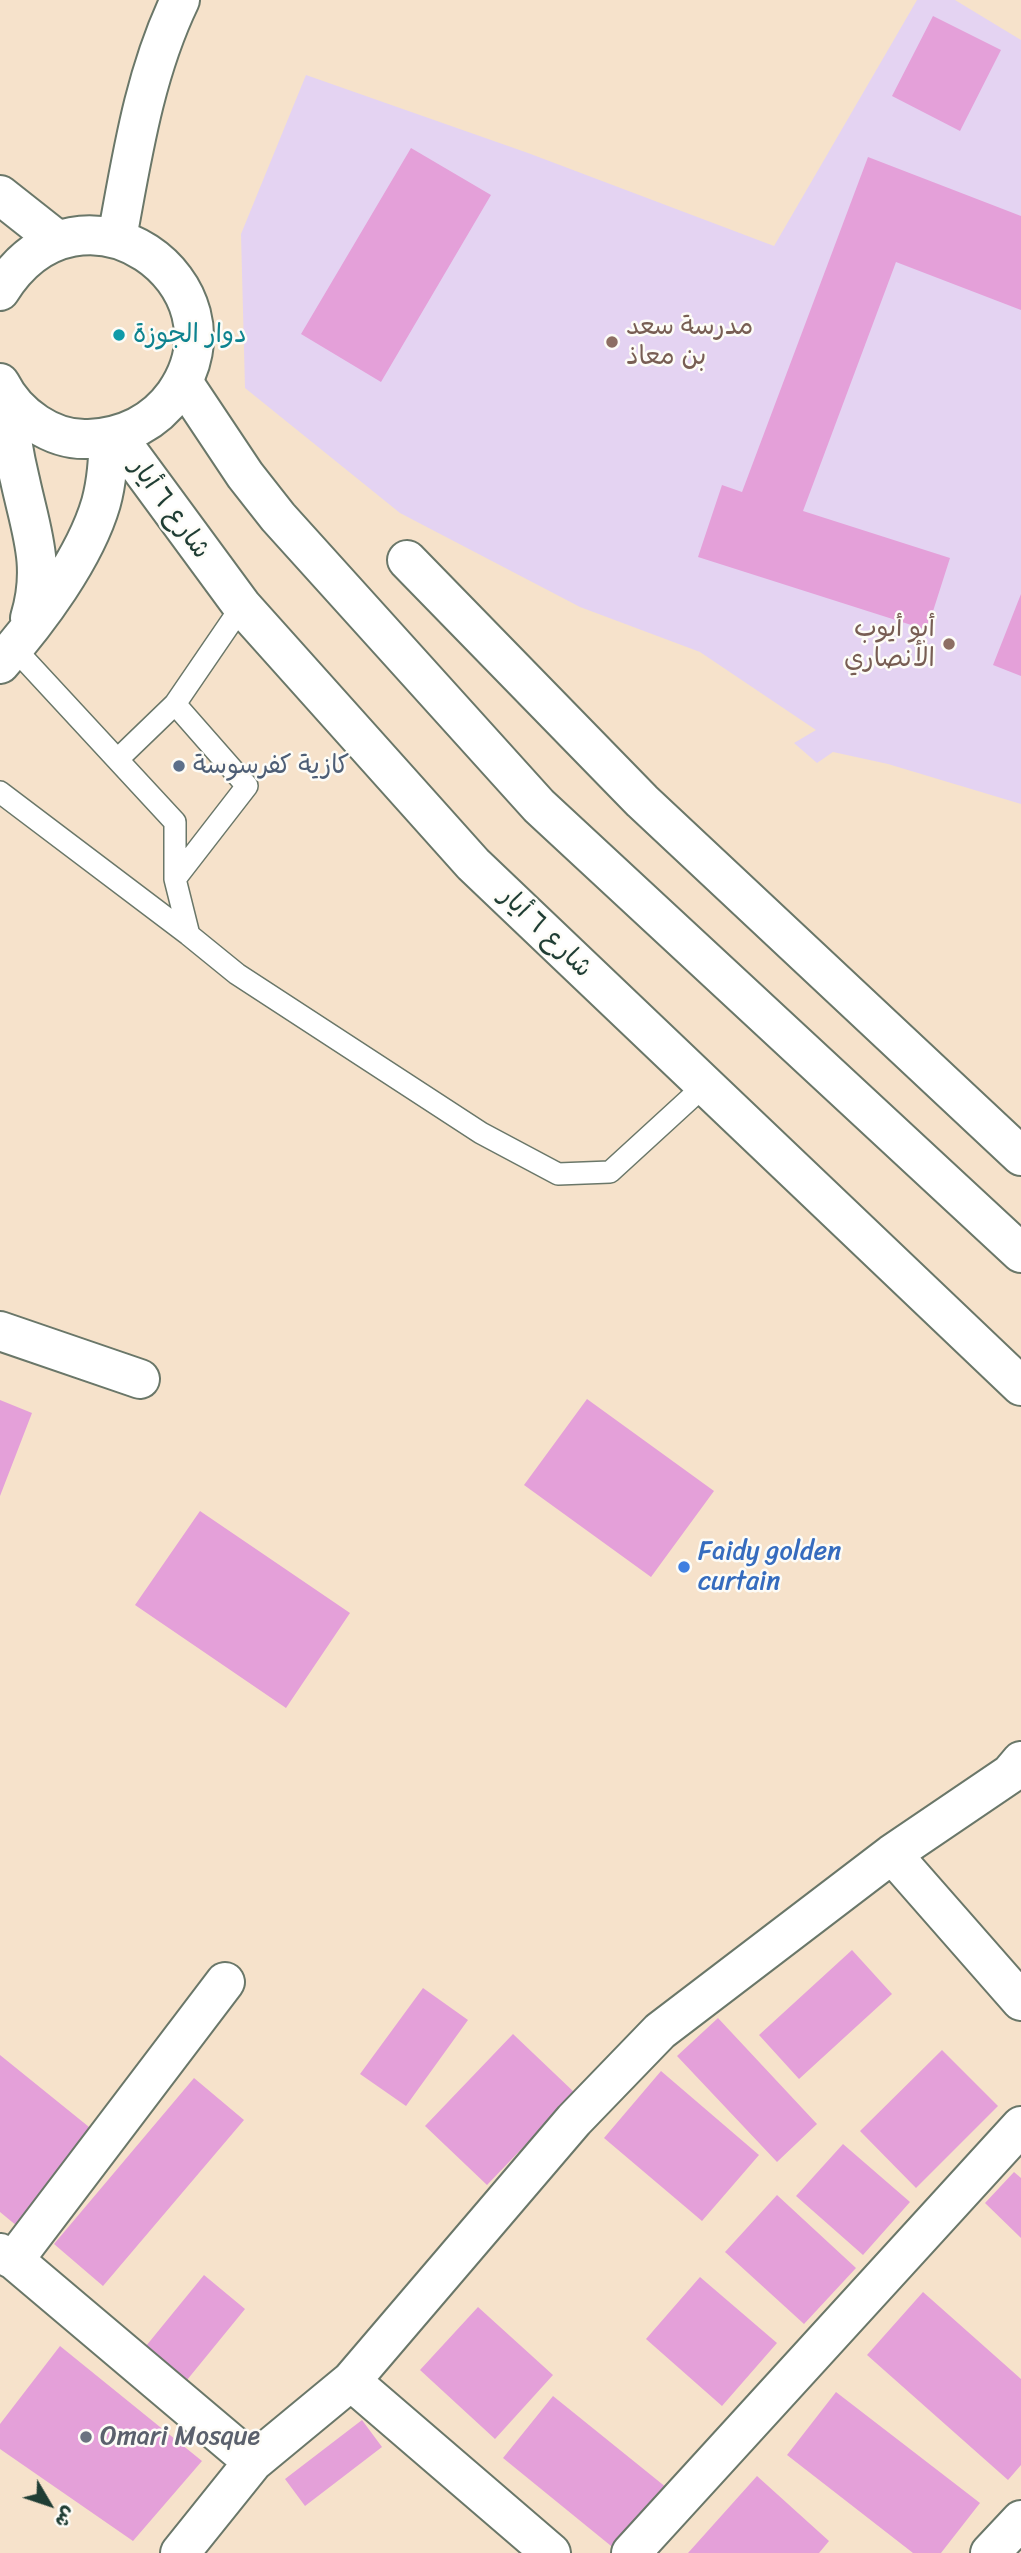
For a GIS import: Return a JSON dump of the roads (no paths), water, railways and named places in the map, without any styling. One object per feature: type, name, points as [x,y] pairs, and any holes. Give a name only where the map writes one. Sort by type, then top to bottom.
[{"type":"main road","points":[[117,238],[142,105],[166,29],[180,0]]},
{"type":"main road","points":[[0,195],[58,240]]},
{"type":"main road","points":[[0,291],[12,272],[33,253],[58,240],[90,235],[117,238],[143,249],[165,267],[181,289],[192,320],[192,352],[183,382],[166,407],[144,424],[113,437],[79,439],[51,432],[26,416],[3,389]]},
{"type":"main road","points":[[183,382],[230,455],[278,517],[539,806],[1021,1253]]},
{"type":"main road","points":[[3,389],[11,440],[37,543],[39,590],[13,649]]},
{"type":"main road","points":[[13,649],[79,554],[100,505],[113,437]]},
{"type":"main road","name":"شارع ٦ أيار","points":[[113,437],[242,606],[473,864],[1021,1386]]},
{"type":"main road","points":[[407,561],[642,801],[1021,1156]]},
{"type":"main road","points":[[0,1331],[140,1379]]},
{"type":"main road","points":[[180,2553],[253,2462],[351,2381],[574,2120],[660,2031],[892,1854],[1010,1774],[1021,1761]]},
{"type":"main road","points":[[892,1854],[1021,2001]]},
{"type":"main road","points":[[225,1982],[7,2256],[253,2462]]},
{"type":"main road","points":[[631,2553],[1021,2126]]},
{"type":"main road","points":[[351,2381],[551,2553]]},
{"type":"main road","points":[[990,2553],[1021,2519]]},
{"type":"lane","points":[[118,759],[175,704],[242,606]]},
{"type":"lane","points":[[13,649],[175,822],[175,879],[188,935]]},
{"type":"lane","points":[[175,704],[247,786],[175,879]]},
{"type":"lane","points":[[0,792],[237,974],[481,1133],[558,1174],[610,1172],[705,1085]]},
{"type":"place","name":"دوار الجوزة","points":[[119,335]]},
{"type":"place","name":"مدرسة سعد بن معاذ","points":[[612,342]]},
{"type":"place","name":"أبو أيوب الأنصاري","points":[[949,644]]},
{"type":"place","name":"كازية كفرسوسة","points":[[179,766]]},
{"type":"place","name":"Faidy golden curtain","points":[[684,1567]]},
{"type":"place","name":"Omari Mosque","points":[[86,2437]]}]
